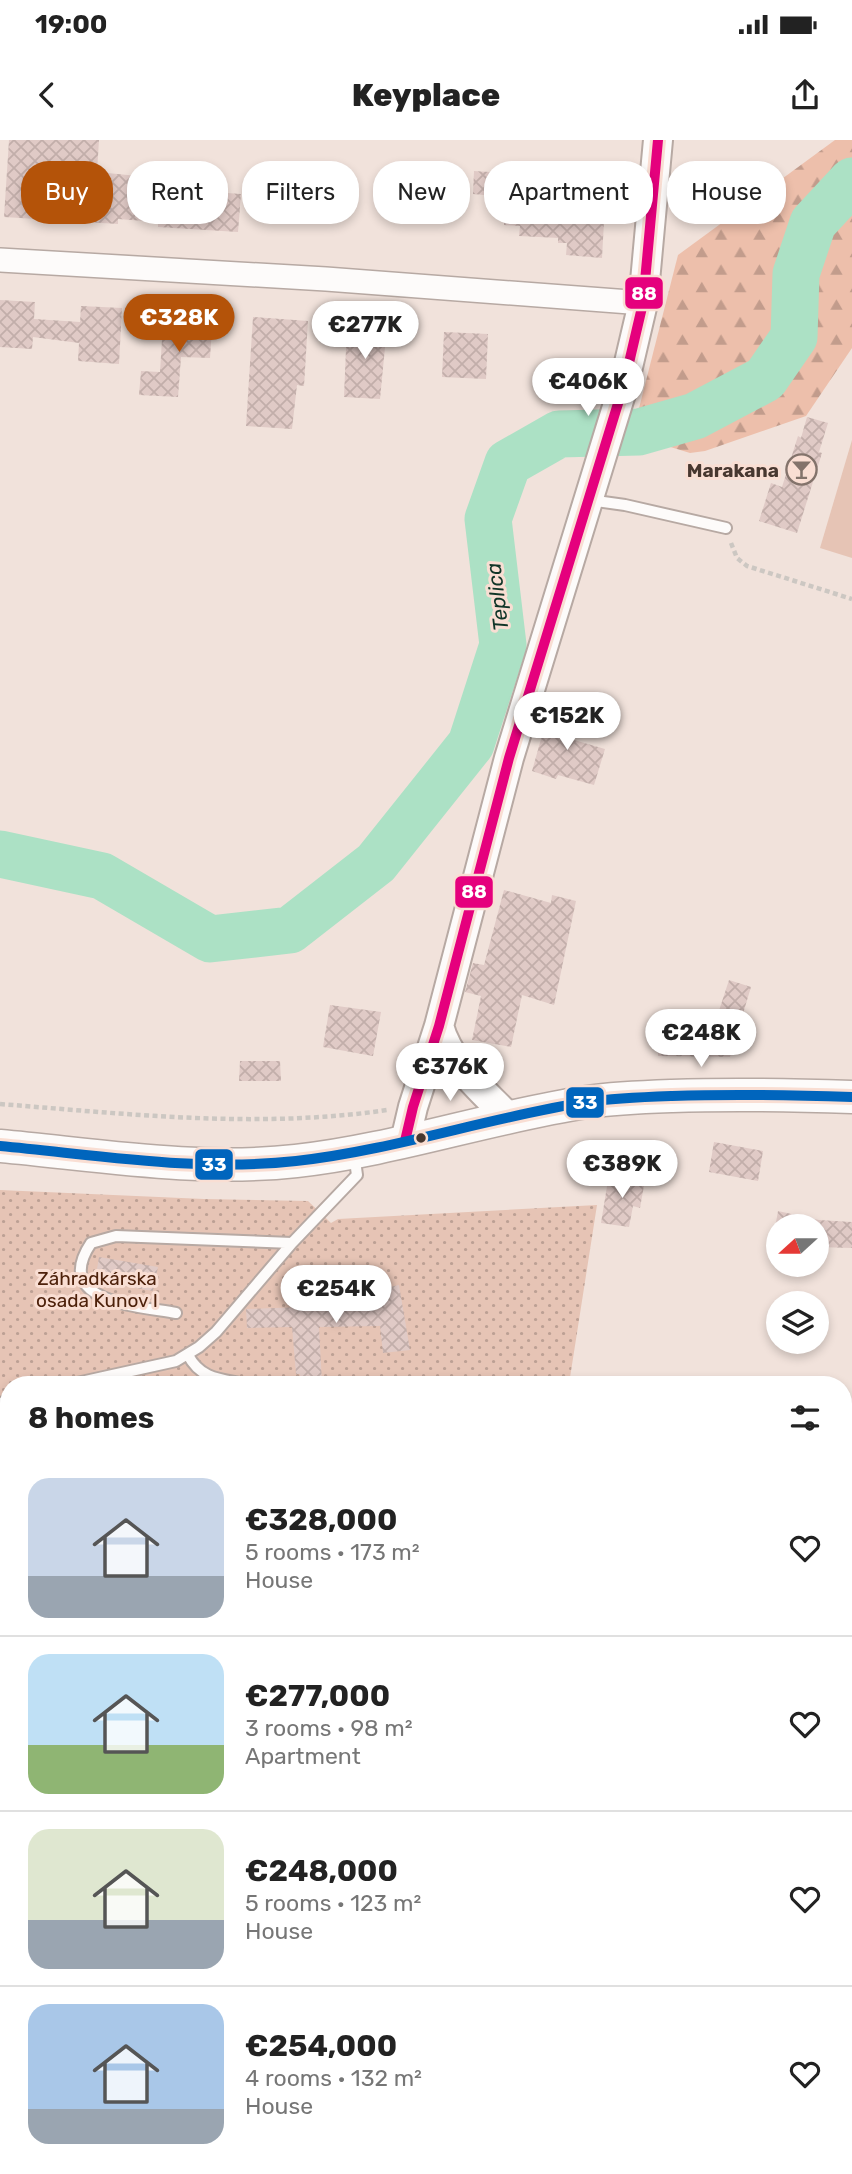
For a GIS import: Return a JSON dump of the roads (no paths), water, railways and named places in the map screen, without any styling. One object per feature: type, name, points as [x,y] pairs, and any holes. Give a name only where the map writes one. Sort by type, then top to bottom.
[{"type":"main road","points":[[0,1146],[169,1163],[220,1165],[294,1161],[354,1153],[508,1116],[609,1099],[737,1094],[852,1097]]},
{"type":"street","points":[[405,1141],[439,1027],[499,793],[624,384],[643,303],[658,140]]},
{"type":"street","points":[[0,260],[326,279],[643,303]]},
{"type":"street","points":[[439,1027],[443,1040],[459,1064],[508,1116]]},
{"type":"lane","points":[[589,500],[625,505],[726,528]]},
{"type":"lane","points":[[108,1376],[176,1361],[188,1355],[216,1332],[292,1243],[357,1175],[354,1153]]},
{"type":"lane","points":[[176,1313],[105,1300],[87,1289],[83,1281],[82,1261],[91,1243],[116,1236],[292,1243]]},
{"type":"lane","points":[[188,1355],[194,1367],[201,1373],[213,1376]]},
{"type":"waterway","name":"Teplica","points":[[0,854],[102,876],[210,939],[290,930],[376,863],[471,744],[503,645],[488,519],[508,463],[559,434],[639,432],[695,416],[765,379],[794,337],[796,274],[813,223],[852,181]]},
{"type":"place","name":"Marakana","points":[[802,470]]},
{"type":"park label","name":"Záhradkárska osada Kunov I","points":[[97,1289]]}]
